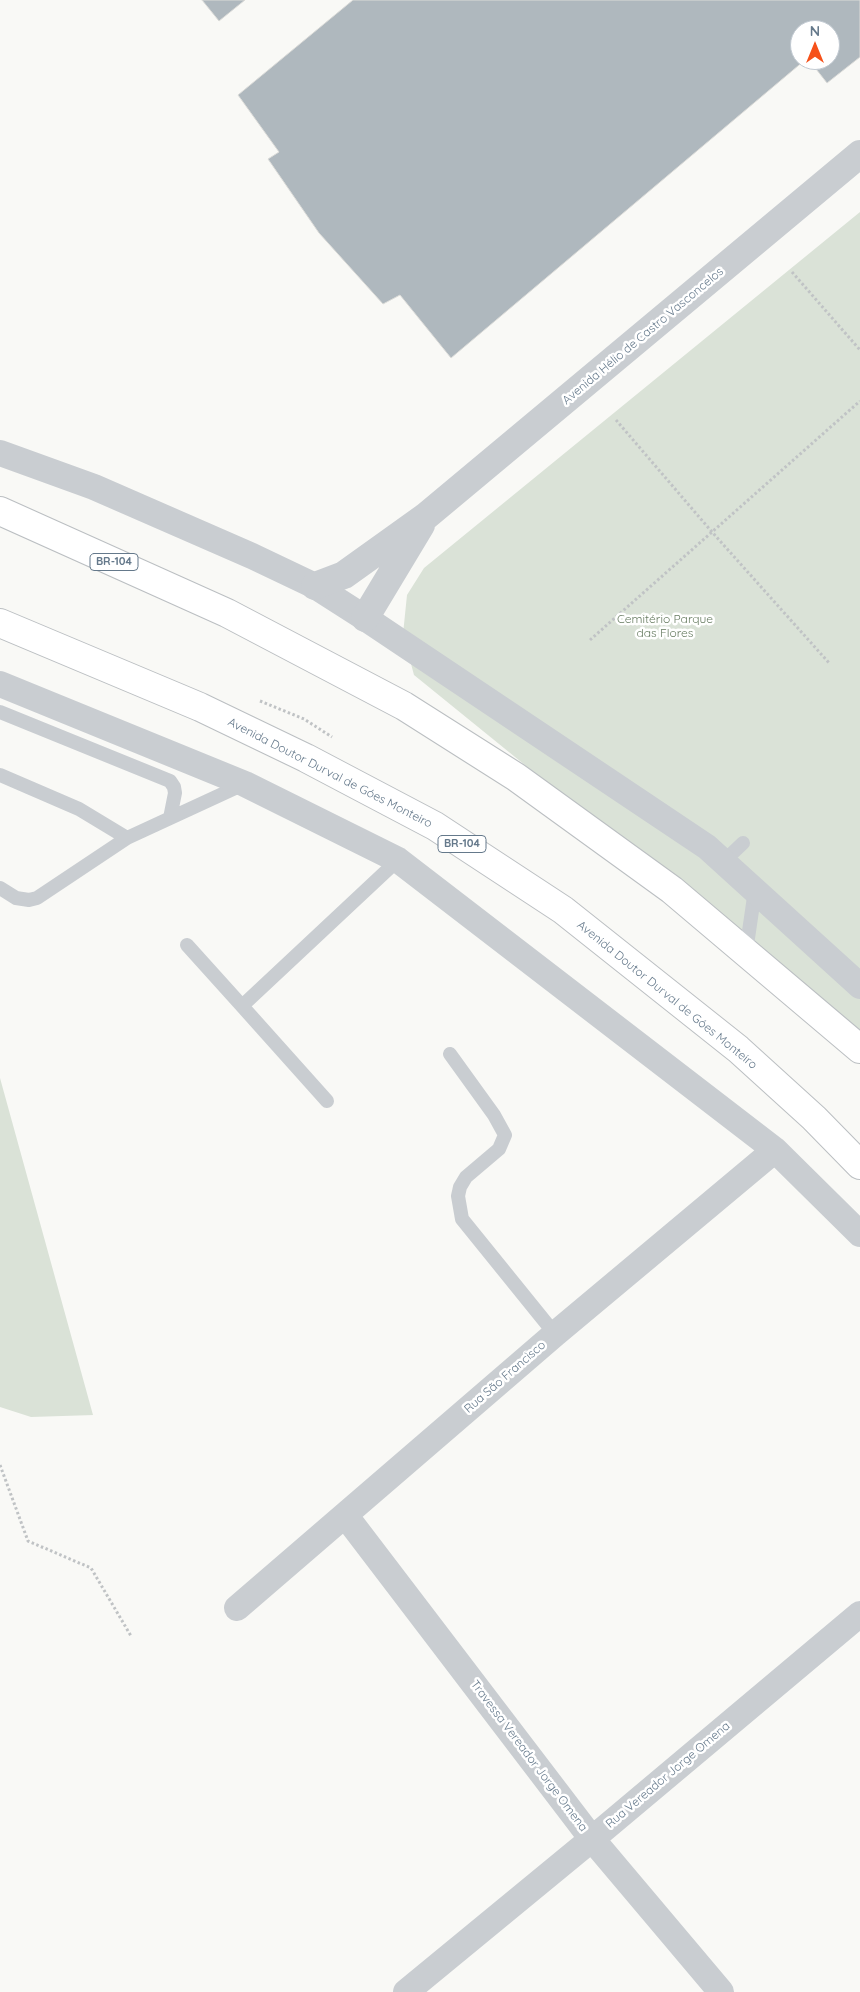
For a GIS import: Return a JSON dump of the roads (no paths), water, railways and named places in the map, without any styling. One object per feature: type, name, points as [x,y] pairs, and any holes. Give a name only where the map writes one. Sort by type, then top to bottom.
[{"type":"highway","name":"BR-104","points":[[0,511],[227,613],[404,706],[516,778],[672,890],[860,1049]]},
{"type":"highway","name":"Avenida Doutor Durval de Góes Monteiro","points":[[0,623],[200,707],[306,758],[435,826],[562,910],[738,1049],[814,1118],[860,1165]]},
{"type":"street","name":"Avenida Hélio de Castro Vasconcelos","points":[[315,586],[344,575],[426,517],[860,154]]},
{"type":"street","points":[[0,453],[94,486],[315,586],[707,848],[860,986]]},
{"type":"street","name":"Avenida Hélio de Castro Vasconcelos","points":[[365,618],[426,517]]},
{"type":"street","points":[[0,684],[245,784],[398,860],[775,1150],[860,1234]]},
{"type":"street","name":"Rua São Francisco","points":[[237,1608],[555,1334],[775,1150]]},
{"type":"street","name":"Travessa Vereador Jorge Omena","points":[[345,1514],[592,1839],[721,1992]]},
{"type":"street","name":"Rua Vereador Jorge Omena","points":[[406,1992],[860,1614]]},
{"type":"lane","points":[[0,712],[170,781],[175,793],[170,818]]},
{"type":"lane","points":[[0,775],[79,809],[126,838]]},
{"type":"lane","points":[[0,888],[16,898],[29,900],[37,898],[126,838],[245,784]]},
{"type":"lane","points":[[723,862],[743,843]]},
{"type":"lane","points":[[242,1006],[398,860]]},
{"type":"lane","points":[[746,952],[754,890]]},
{"type":"lane","points":[[187,945],[327,1101]]},
{"type":"lane","points":[[450,1054],[494,1115],[505,1135],[499,1149],[466,1177],[460,1187],[458,1196],[462,1219],[555,1334]]},
{"type":"park label","name":"Cemitério Parque das Flores","points":[[665,626]]}]
